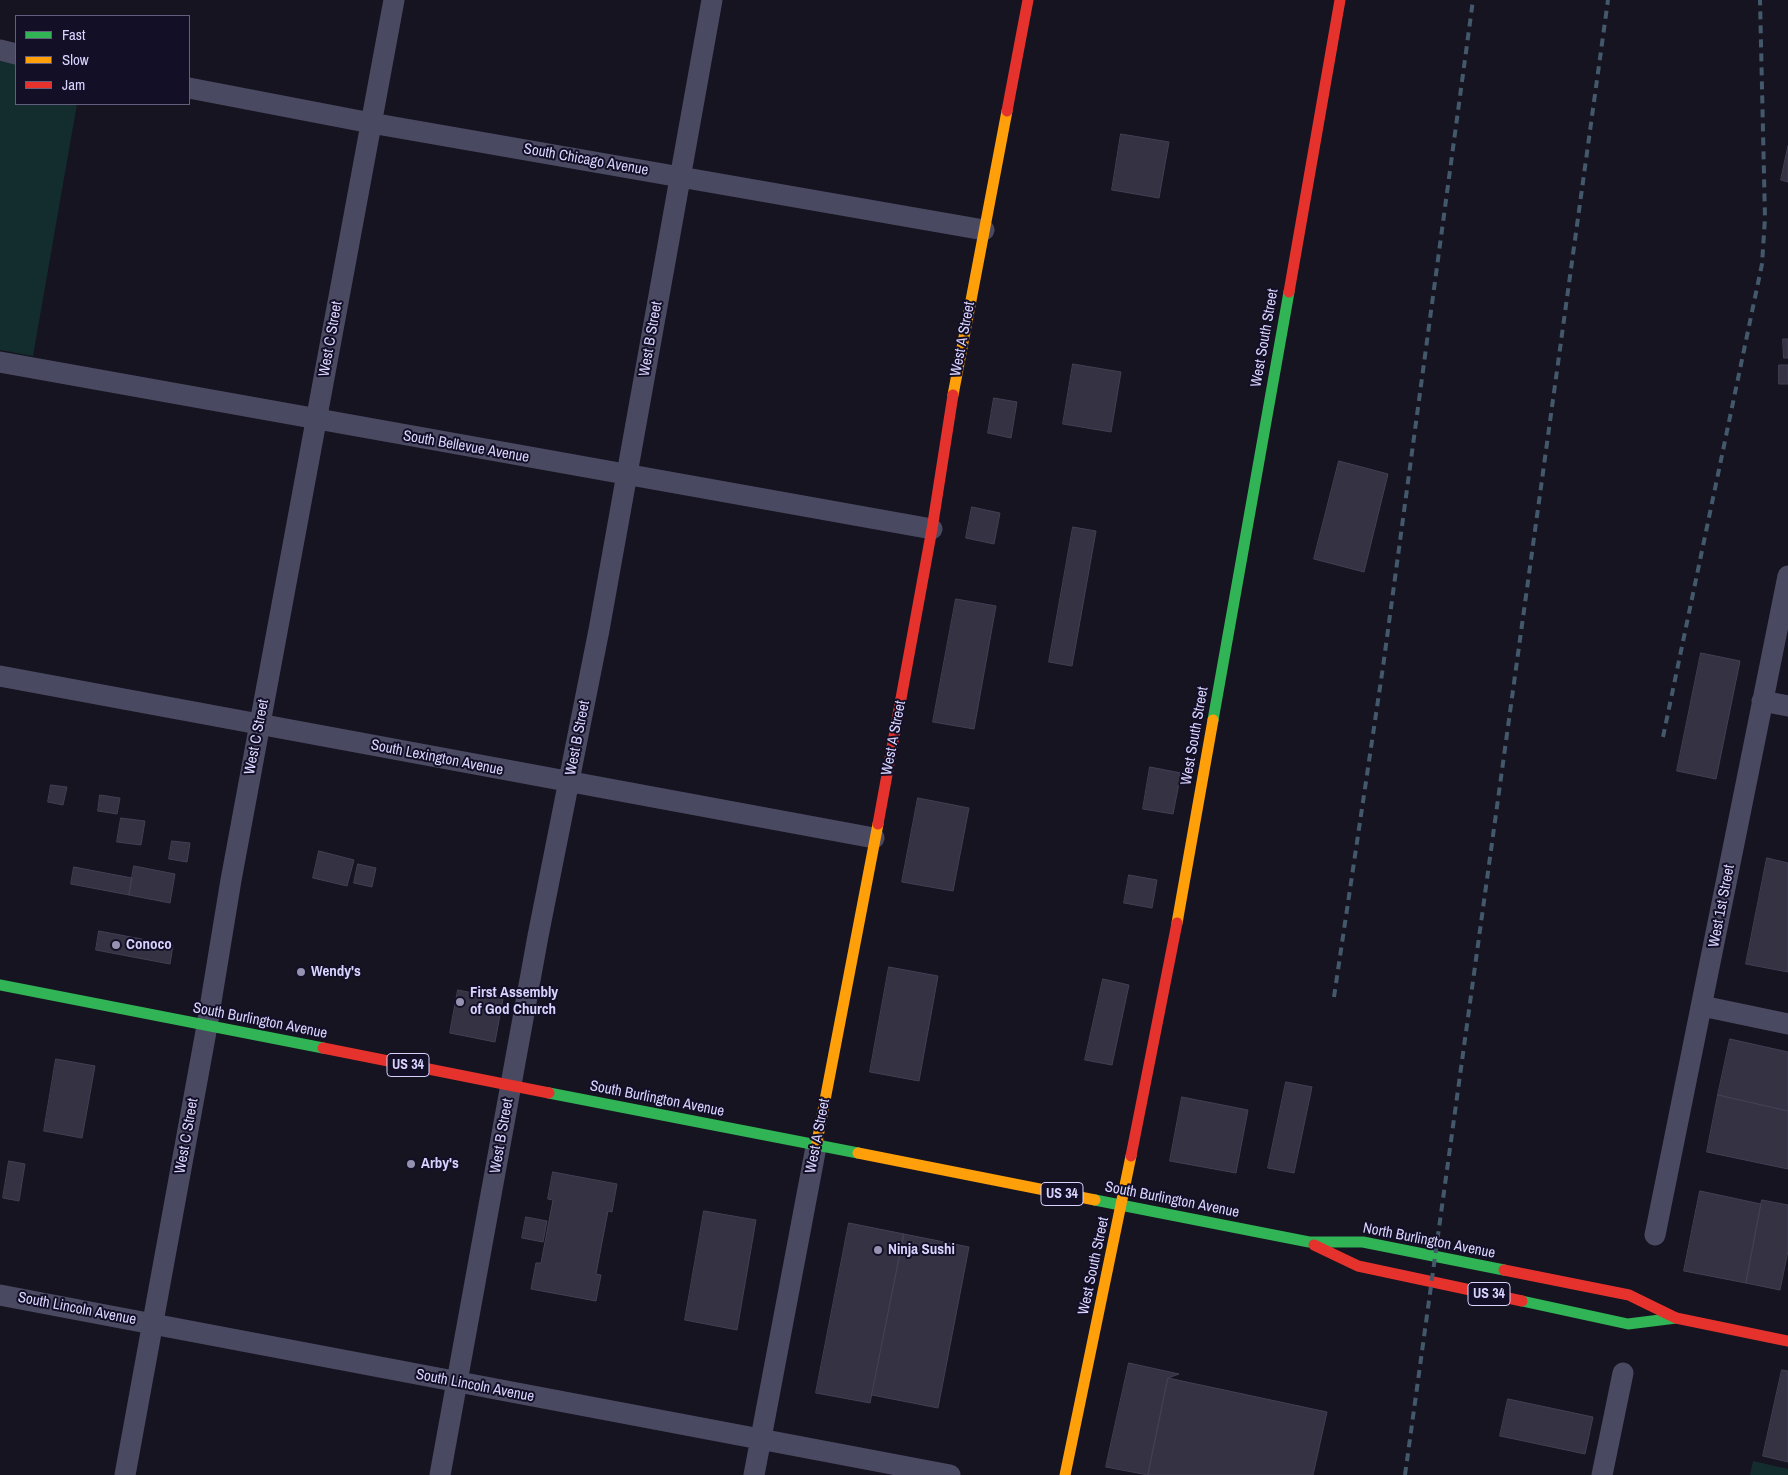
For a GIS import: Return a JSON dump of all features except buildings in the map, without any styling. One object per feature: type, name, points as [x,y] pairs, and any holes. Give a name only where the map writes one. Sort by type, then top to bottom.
[{"type":"main road","name":"West A Street","points":[[816,1146],[904,689],[932,529],[955,379],[1028,0]]},
{"type":"main road","name":"West South Street","points":[[1065,1475],[1167,984],[1340,0]]},
{"type":"main road","name":"South Burlington Avenue","points":[[0,985],[1309,1242]]},
{"type":"main road","name":"North Burlington Avenue","points":[[1309,1242],[1358,1266],[1628,1324],[1676,1318]]},
{"type":"main road","name":"North Burlington Avenue","points":[[1309,1242],[1363,1242],[1620,1293],[1629,1295],[1676,1318],[1788,1341]]},
{"type":"street","name":"West C Street","points":[[125,1475],[260,725],[394,0]]},
{"type":"street","name":"West B Street","points":[[440,1475],[511,1085],[626,476],[712,0]]},
{"type":"street","points":[[0,50],[15,54]]},
{"type":"street","name":"South Chicago Avenue","points":[[190,88],[371,123],[984,230]]},
{"type":"street","name":"South Bellevue Avenue","points":[[0,362],[626,476],[932,529]]},
{"type":"street","name":"West 1st Street","points":[[1655,1235],[1788,576]]},
{"type":"street","name":"South Lexington Avenue","points":[[0,676],[874,838]]},
{"type":"street","points":[[1762,701],[1788,706]]},
{"type":"street","points":[[1702,1006],[1788,1024]]},
{"type":"street","name":"West A Street","points":[[754,1475],[816,1146]]},
{"type":"street","name":"South Lincoln Avenue","points":[[0,1295],[950,1475]]},
{"type":"street","points":[[1602,1475],[1624,1373]]},
{"type":"green space","points":[[0,59],[15,62],[15,105],[77,105],[33,356],[0,350]]},
{"type":"green space","points":[[1753,1461],[1788,1469],[1788,1475],[1750,1475]]},
{"type":"railway","points":[[1334,997],[1383,667],[1473,0]]},
{"type":"railway","points":[[1405,1475],[1608,0]]},
{"type":"railway","points":[[1663,737],[1762,264],[1765,218],[1760,0]]},
{"type":"traffic: fast","points":[[1213,720],[1289,292]]},
{"type":"traffic: fast","points":[[0,985],[323,1048]]},
{"type":"traffic: fast","points":[[549,1093],[858,1153]]},
{"type":"traffic: fast","points":[[1095,1200],[1309,1242],[1363,1242],[1504,1270]]},
{"type":"traffic: fast","points":[[1522,1301],[1628,1324],[1676,1318]]},
{"type":"traffic: slow","points":[[953,395],[1007,111]]},
{"type":"traffic: slow","points":[[1177,923],[1213,720]]},
{"type":"traffic: slow","points":[[816,1147],[878,824]]},
{"type":"traffic: slow","points":[[858,1153],[1095,1200]]},
{"type":"traffic: slow","points":[[1065,1475],[1131,1156]]},
{"type":"traffic: jam","points":[[1007,111],[1028,0]]},
{"type":"traffic: jam","points":[[1289,292],[1340,0]]},
{"type":"traffic: jam","points":[[878,824],[932,529],[953,395]]},
{"type":"traffic: jam","points":[[1131,1156],[1177,923]]},
{"type":"traffic: jam","points":[[323,1048],[549,1093]]},
{"type":"traffic: jam","points":[[1314,1245],[1358,1266],[1522,1301]]},
{"type":"traffic: jam","points":[[1504,1270],[1629,1295],[1676,1318],[1788,1341]]},
{"type":"place","name":"Conoco","points":[[116,945]]},
{"type":"place","name":"Wendy's","points":[[301,972]]},
{"type":"place","name":"First Assembly of God Church","points":[[460,1002]]},
{"type":"place","name":"Arby's","points":[[411,1164]]},
{"type":"place","name":"Ninja Sushi","points":[[878,1250]]}]
